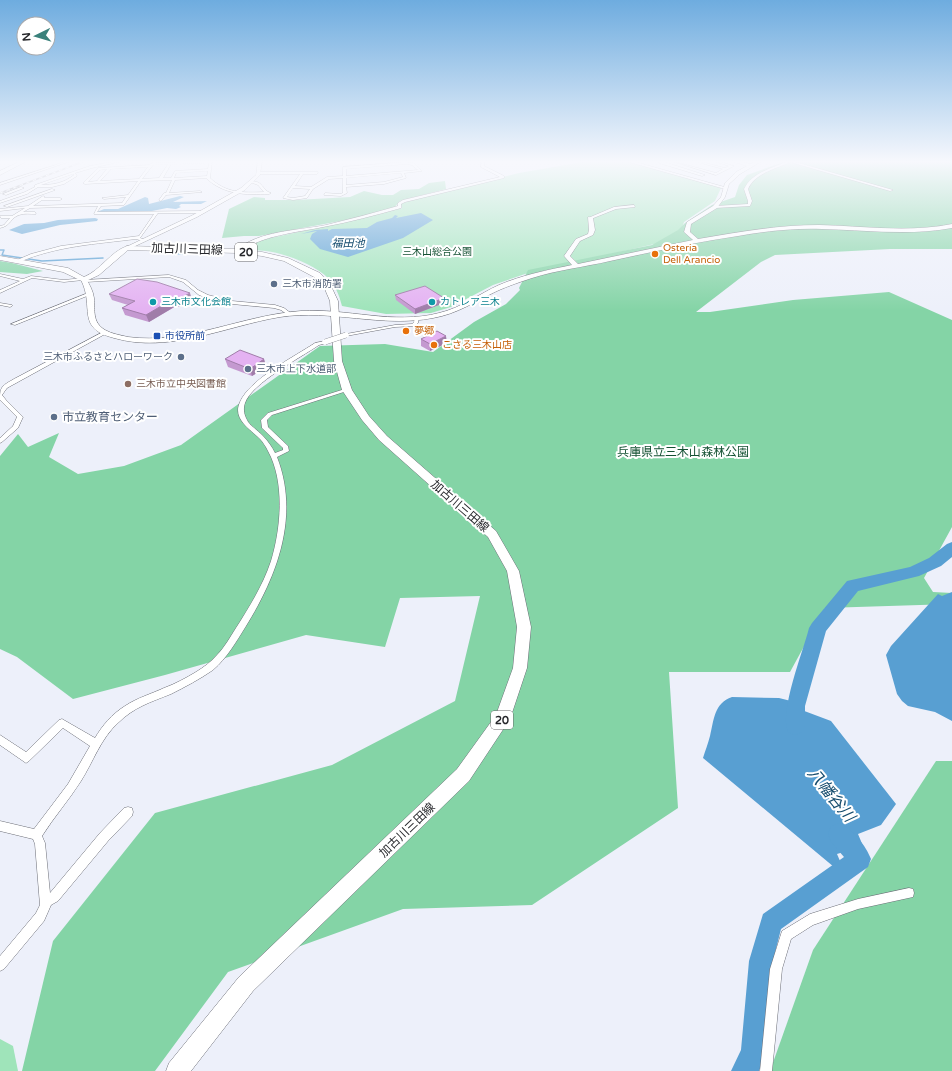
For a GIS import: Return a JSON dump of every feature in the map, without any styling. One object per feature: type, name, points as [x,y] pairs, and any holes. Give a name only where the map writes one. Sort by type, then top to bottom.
[{"type":"main road","name":"加古川三田線","points":[[127,248],[237,251],[262,254],[286,260],[317,275],[331,292],[334,301],[338,361],[347,390],[365,418],[384,438],[492,534],[513,571],[524,626],[520,668],[502,719],[463,775],[246,984],[210,1027],[177,1071]]},
{"type":"main road","points":[[0,258],[65,270],[84,280],[97,275],[116,255],[127,248]]},
{"type":"street","points":[[0,227],[5,226],[21,211]]},
{"type":"street","points":[[96,211],[95,213],[120,214],[202,212]]},
{"type":"street","points":[[237,251],[242,247],[259,240],[389,211]]},
{"type":"street","points":[[576,266],[568,259],[567,256],[578,240],[590,235],[592,230],[590,218],[608,211]]},
{"type":"street","points":[[697,241],[687,232],[689,223],[709,211]]},
{"type":"street","points":[[18,213],[35,212]]},
{"type":"street","points":[[139,239],[157,212]]},
{"type":"street","points":[[127,248],[139,239],[202,212]]},
{"type":"street","points":[[1,217],[14,217]]},
{"type":"street","points":[[84,280],[90,294],[90,318],[93,325],[105,333],[123,338],[194,335],[260,319],[290,314],[335,313],[401,319],[431,317],[449,313],[502,286],[532,276],[697,241],[792,228],[819,227],[914,231],[952,226]]},
{"type":"street","points":[[18,261],[43,250],[69,245],[139,239]]},
{"type":"street","points":[[0,276],[22,280]]},
{"type":"street","points":[[0,292],[22,280],[35,277],[64,281],[156,277],[180,278],[188,282],[201,294],[226,302],[272,306],[285,309],[290,314]]},
{"type":"street","points":[[13,324],[90,294]]},
{"type":"street","points":[[0,304],[10,306]]},
{"type":"street","points":[[36,835],[71,788],[103,731],[112,722],[139,701],[172,689],[198,676],[220,658],[249,615],[270,573],[277,552],[283,518],[284,502],[274,456],[260,436],[246,424],[240,415],[242,404],[247,393],[262,381],[317,344],[346,335],[395,326],[413,325],[416,323],[417,318]]},
{"type":"street","points":[[0,441],[16,427],[20,417],[16,411],[2,402],[0,395],[5,387],[105,333]]},
{"type":"street","points":[[274,456],[286,451],[286,447],[265,428],[264,420],[270,414],[347,390]]},
{"type":"street","points":[[0,739],[26,758],[62,723],[95,744]]},
{"type":"street","points":[[45,904],[54,897],[104,837],[128,812]]},
{"type":"street","points":[[0,826],[36,835],[40,843],[46,906],[40,917],[0,966]]},
{"type":"street","points":[[766,1071],[776,969],[786,935],[810,920],[822,915],[858,904],[910,893]]},
{"type":"green space","points":[[229,211],[383,211],[357,218],[259,236],[222,238]]},
{"type":"green space","name":"三木山総合公園","points":[[391,211],[700,211],[684,222],[681,231],[685,237],[528,273],[493,285],[451,307],[431,313],[386,314],[342,306],[335,287],[322,273],[299,260],[281,254],[251,250],[244,247],[261,240]]},
{"type":"green space","name":"兵庫県立三木山森林公園","points":[[703,211],[952,211],[952,249],[890,249],[775,255],[761,262],[696,312],[710,312],[793,300],[889,292],[952,320],[952,527],[924,578],[933,592],[952,593],[952,604],[825,608],[790,672],[669,672],[678,808],[532,905],[403,909],[228,972],[155,1071],[22,1071],[53,941],[155,813],[332,765],[455,701],[480,596],[400,598],[385,647],[306,635],[165,675],[73,699],[17,657],[0,649],[0,456],[18,434],[28,447],[59,433],[49,457],[78,474],[124,466],[181,445],[320,346],[385,344],[433,352],[474,322],[506,304],[520,290],[519,288],[528,270],[652,245],[678,230],[685,223]]},
{"type":"green space","points":[[0,261],[43,271],[27,274],[0,272]]},
{"type":"green space","points":[[936,761],[952,761],[952,1071],[770,1071],[813,950]]},
{"type":"green space","points":[[0,1039],[13,1046],[18,1071],[0,1071]]},
{"type":"water","points":[[99,211],[152,211],[147,212],[97,212]]},
{"type":"water","name":"福田池","points":[[421,213],[433,220],[403,238],[348,257],[320,249],[310,239],[312,234],[317,231],[301,234],[315,230],[328,229],[328,231],[332,229],[367,228],[377,222],[392,218],[395,215],[398,216],[396,218]]},
{"type":"water","points":[[98,219],[97,221],[60,225],[22,234],[9,230],[24,224]]},
{"type":"water","points":[[952,592],[952,721],[935,712],[908,706],[902,701],[897,694],[886,655],[891,646],[938,594],[942,596]]},
{"type":"water","points":[[732,697],[779,698],[791,701],[799,709],[831,721],[896,804],[881,825],[858,834],[863,846],[837,854],[840,861],[834,867],[703,758],[718,708],[722,703]]},
{"type":"building","name":"三木市文化会館","points":[[137,279],[157,282],[190,293],[177,300],[173,299],[146,315],[122,308],[135,301],[109,294]]},
{"type":"building","points":[[425,286],[444,298],[415,309],[395,295]]},
{"type":"building","points":[[437,331],[446,336],[430,344],[421,339]]},
{"type":"building","points":[[240,350],[264,359],[250,369],[225,359]]},
{"type":"waterway","points":[[0,250],[4,250],[2,255],[42,261],[103,258]]},
{"type":"waterway","points":[[155,253],[218,255]]},
{"type":"waterway","name":"八幡谷川","points":[[795,726],[796,706],[818,628],[853,586],[913,572],[935,562],[952,548]]},
{"type":"waterway","name":"八幡谷川","points":[[745,1071],[754,1051],[761,961],[771,922],[860,859],[839,834]]},
{"type":"place","name":"Osteria Dell Arancio","points":[[655,254]]},
{"type":"place","name":"三木市消防署","points":[[274,284]]},
{"type":"place","name":"三木市文化会館","points":[[153,302]]},
{"type":"place","name":"カトレア三木","points":[[432,302]]},
{"type":"place","name":"夢郷","points":[[406,331]]},
{"type":"place","name":"市役所前","points":[[157,336]]},
{"type":"place","name":"こさる三木山店","points":[[434,345]]},
{"type":"place","name":"三木市ふるさとハローワーク","points":[[181,357]]},
{"type":"place","name":"三木市上下水道部","points":[[248,369]]},
{"type":"place","name":"三木市立中央図書館","points":[[128,384]]},
{"type":"place","name":"市立教育センター","points":[[54,417]]}]
